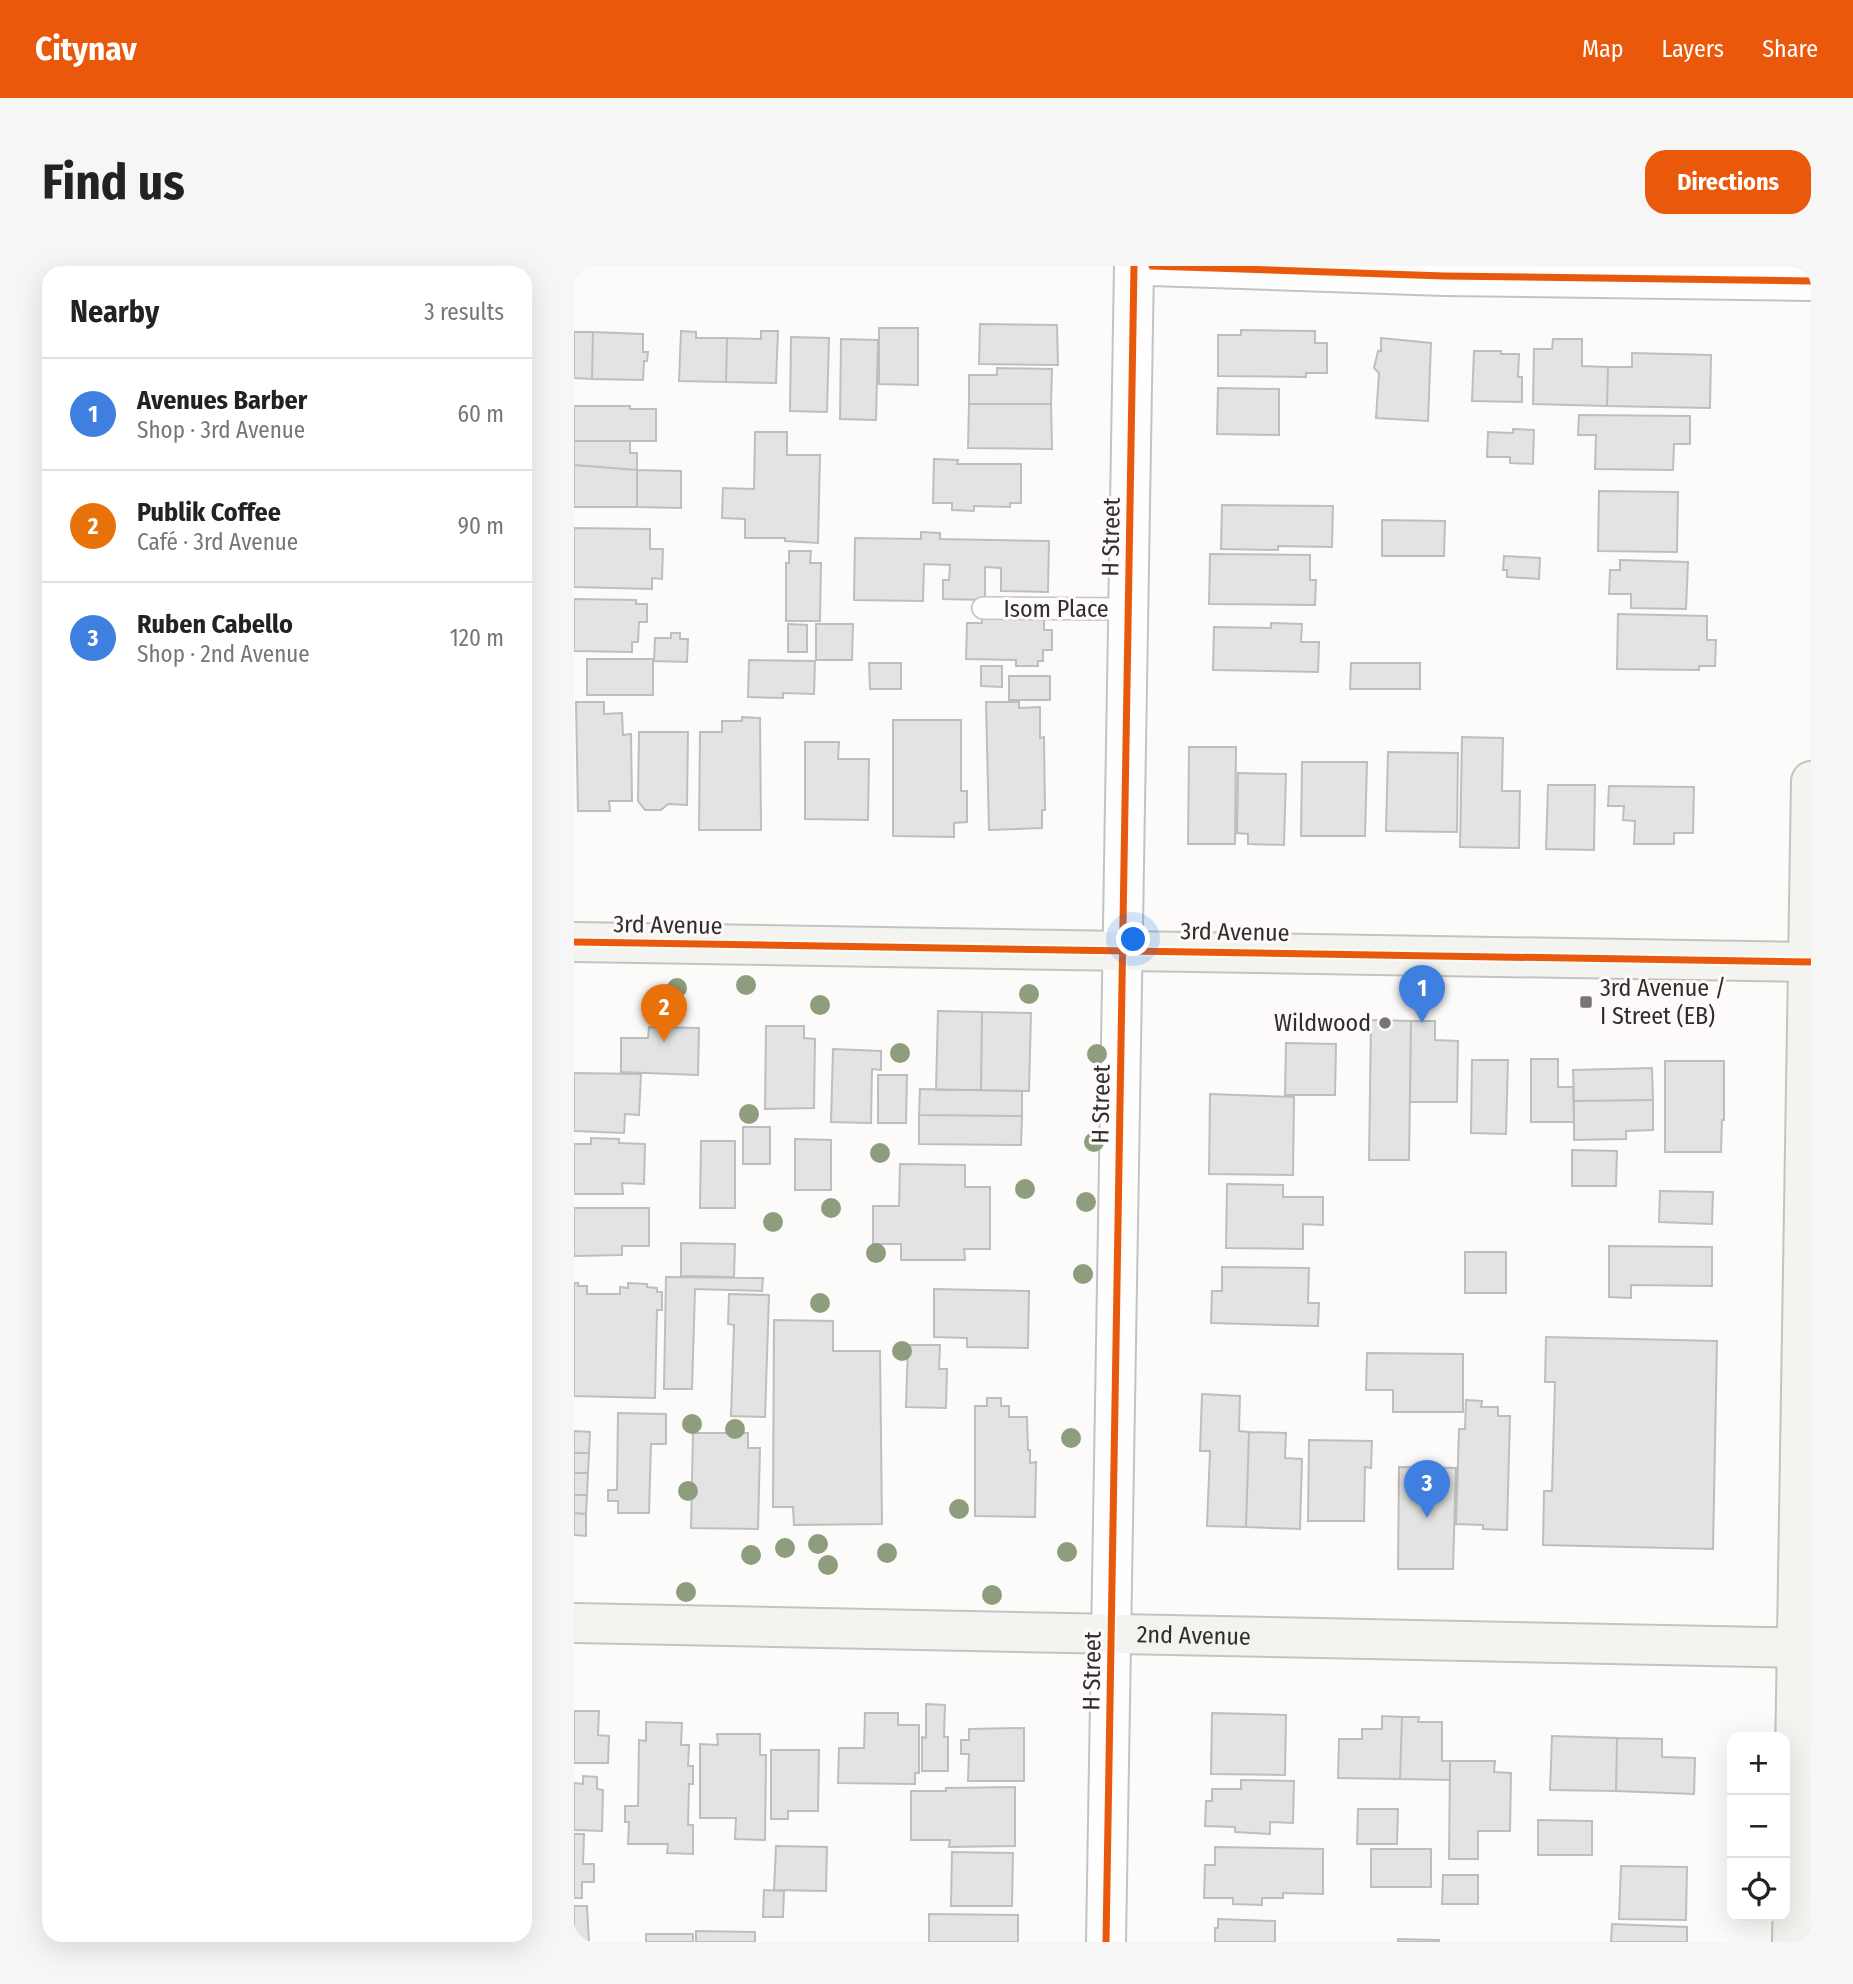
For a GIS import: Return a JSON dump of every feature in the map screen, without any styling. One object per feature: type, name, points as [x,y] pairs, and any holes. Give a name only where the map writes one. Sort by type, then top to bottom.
[{"type":"street","name":"H Street","points":[[1106,1942],[1134,266]]},
{"type":"street","points":[[1152,266],[1444,276],[1811,281]]},
{"type":"street","points":[[1792,1942],[1804,1648],[1811,781]]},
{"type":"street","name":"3rd Avenue","points":[[574,942],[1809,962]]},
{"type":"street","name":"2nd Avenue","points":[[574,1623],[1804,1648]]},
{"type":"lane","name":"Isom Place","points":[[983,608],[1129,609]]},
{"type":"building","points":[[980,324],[1057,325],[1058,365],[979,364]]},
{"type":"building","points":[[879,328],[918,328],[918,385],[879,384]]},
{"type":"building","points":[[1241,330],[1315,331],[1315,343],[1327,343],[1327,373],[1306,373],[1306,377],[1218,376],[1218,335],[1241,335]]},
{"type":"building","points":[[681,331],[696,332],[696,338],[727,338],[726,382],[679,381]]},
{"type":"building","points":[[761,331],[778,331],[776,383],[726,382],[727,338],[761,339]]},
{"type":"building","points":[[574,332],[593,332],[592,379],[574,378]]},
{"type":"building","points":[[593,332],[643,334],[643,352],[648,352],[647,361],[644,361],[643,380],[592,379]]},
{"type":"building","points":[[791,337],[829,338],[827,412],[790,411]]},
{"type":"building","points":[[1381,338],[1431,343],[1428,421],[1376,418],[1379,373],[1374,368],[1378,351],[1381,351]]},
{"type":"building","points":[[841,339],[878,340],[876,420],[840,419]]},
{"type":"building","points":[[1553,339],[1582,339],[1582,366],[1608,367],[1607,406],[1533,404],[1534,349],[1552,349]]},
{"type":"building","points":[[1474,351],[1519,354],[1518,377],[1522,377],[1522,402],[1472,401]]},
{"type":"building","points":[[1632,353],[1711,355],[1710,408],[1607,406],[1608,367],[1632,367]]},
{"type":"building","points":[[997,368],[1052,369],[1051,404],[969,404],[969,375],[997,375]]},
{"type":"building","points":[[1218,388],[1279,389],[1279,435],[1217,434]]},
{"type":"building","points":[[969,404],[1051,404],[1052,449],[968,448]]},
{"type":"building","points":[[574,406],[656,409],[656,441],[574,441]]},
{"type":"building","points":[[1579,415],[1690,416],[1690,444],[1674,444],[1673,470],[1595,469],[1596,435],[1578,435]]},
{"type":"building","points":[[1513,429],[1534,430],[1533,464],[1510,463],[1510,457],[1487,457],[1488,432],[1513,433]]},
{"type":"building","points":[[755,432],[787,432],[787,455],[820,455],[818,543],[785,541],[785,538],[745,538],[745,519],[722,518],[723,488],[754,489]]},
{"type":"building","points":[[574,441],[630,441],[630,453],[637,453],[637,470],[574,465]]},
{"type":"building","points":[[934,459],[958,460],[957,464],[1021,464],[1021,503],[1010,503],[1010,507],[974,506],[974,511],[952,510],[952,503],[933,503]]},
{"type":"building","points":[[574,465],[637,470],[637,507],[574,507]]},
{"type":"building","points":[[637,470],[681,471],[681,508],[637,507]]},
{"type":"building","points":[[1599,491],[1678,492],[1677,552],[1598,551]]},
{"type":"building","points":[[1222,505],[1333,506],[1332,547],[1221,549]]},
{"type":"building","points":[[1382,520],[1445,521],[1444,556],[1382,556]]},
{"type":"building","points":[[574,528],[650,529],[650,549],[663,549],[662,579],[652,578],[652,589],[574,587]]},
{"type":"building","points":[[921,532],[940,533],[940,539],[1049,541],[1048,592],[1001,591],[1001,568],[985,567],[985,600],[943,599],[943,580],[949,580],[950,565],[924,564],[923,601],[854,600],[855,538],[921,539]]},
{"type":"building","points":[[789,551],[811,551],[810,563],[821,563],[820,621],[786,621],[786,563],[789,563]]},
{"type":"building","points":[[1210,554],[1310,555],[1310,580],[1316,580],[1315,605],[1209,604]]},
{"type":"building","points":[[1504,556],[1540,558],[1539,579],[1507,577],[1507,570],[1503,570]]},
{"type":"building","points":[[1620,560],[1688,562],[1686,609],[1631,608],[1631,594],[1609,594],[1610,570],[1620,570]]},
{"type":"building","points":[[574,599],[636,600],[636,604],[647,604],[647,622],[639,622],[638,642],[632,642],[632,652],[574,651]]},
{"type":"building","points":[[1618,614],[1707,616],[1707,640],[1716,640],[1715,666],[1699,666],[1699,670],[1617,669]]},
{"type":"building","points":[[982,616],[1044,617],[1044,630],[1052,630],[1052,650],[1043,650],[1043,661],[1038,661],[1038,666],[1016,666],[1016,660],[966,659],[967,623],[982,623]]},
{"type":"building","points":[[1271,623],[1302,624],[1301,642],[1319,642],[1318,672],[1213,670],[1214,627],[1271,628]]},
{"type":"building","points":[[788,624],[807,625],[807,652],[788,652]]},
{"type":"building","points":[[816,624],[853,624],[852,660],[816,660]]},
{"type":"building","points":[[671,633],[680,633],[680,639],[688,639],[687,662],[654,661],[655,638],[671,638]]},
{"type":"building","points":[[587,659],[653,659],[653,695],[587,695]]},
{"type":"building","points":[[749,660],[815,661],[814,694],[783,693],[783,698],[748,697]]},
{"type":"building","points":[[869,663],[901,663],[901,689],[870,689]]},
{"type":"building","points":[[1351,663],[1420,663],[1420,689],[1350,689]]},
{"type":"building","points":[[981,666],[1002,666],[1002,687],[981,686]]},
{"type":"building","points":[[1009,676],[1050,676],[1050,700],[1009,700]]},
{"type":"building","points":[[576,702],[604,702],[604,714],[622,713],[623,735],[631,734],[632,801],[609,801],[610,811],[578,811]]},
{"type":"building","points":[[986,702],[1019,702],[1019,708],[1040,707],[1040,738],[1044,737],[1045,810],[1042,810],[1042,828],[989,830]]},
{"type":"building","points":[[742,717],[760,718],[761,830],[699,830],[700,732],[722,732],[722,721],[742,721]]},
{"type":"building","points":[[893,720],[961,720],[961,791],[967,791],[967,822],[954,823],[954,837],[893,836]]},
{"type":"building","points":[[639,732],[688,732],[687,805],[668,804],[661,810],[645,810],[638,801]]},
{"type":"building","points":[[1462,737],[1503,738],[1502,791],[1520,791],[1519,848],[1460,847]]},
{"type":"building","points":[[805,742],[839,742],[838,759],[869,759],[868,820],[805,819]]},
{"type":"building","points":[[1189,747],[1236,747],[1235,844],[1188,844]]},
{"type":"building","points":[[1388,752],[1458,753],[1457,832],[1386,831]]},
{"type":"building","points":[[1302,762],[1367,762],[1365,836],[1301,836]]},
{"type":"building","points":[[1238,773],[1286,774],[1284,845],[1248,844],[1248,834],[1237,833]]},
{"type":"building","points":[[1548,785],[1595,785],[1594,850],[1546,849]]},
{"type":"building","points":[[1609,786],[1694,787],[1693,833],[1674,833],[1674,844],[1634,844],[1635,821],[1623,820],[1624,806],[1608,806]]},
{"type":"building","points":[[938,1011],[982,1012],[981,1090],[936,1090]]},
{"type":"building","points":[[982,1012],[1031,1013],[1029,1091],[981,1090]]},
{"type":"building","points":[[1371,1020],[1411,1021],[1409,1160],[1369,1160]]},
{"type":"building","points":[[1411,1021],[1435,1021],[1435,1040],[1458,1041],[1457,1102],[1410,1102]]},
{"type":"building","points":[[766,1026],[804,1026],[804,1038],[815,1039],[814,1108],[765,1109]]},
{"type":"building","points":[[649,1027],[699,1028],[698,1075],[621,1072],[621,1038],[648,1038]]},
{"type":"building","points":[[1286,1043],[1336,1044],[1335,1095],[1285,1095]]},
{"type":"building","points":[[833,1049],[881,1051],[881,1070],[872,1069],[871,1123],[831,1122]]},
{"type":"building","points":[[1531,1059],[1558,1059],[1558,1087],[1573,1087],[1574,1122],[1531,1122]]},
{"type":"building","points":[[1472,1060],[1508,1060],[1506,1134],[1471,1133]]},
{"type":"building","points":[[1665,1061],[1724,1061],[1721,1152],[1665,1152]]},
{"type":"building","points":[[1652,1068],[1653,1100],[1574,1101],[1573,1070]]},
{"type":"building","points":[[574,1073],[641,1074],[639,1115],[625,1114],[624,1133],[574,1131]]},
{"type":"building","points":[[878,1075],[907,1075],[906,1123],[878,1123]]},
{"type":"building","points":[[920,1089],[1022,1091],[1022,1116],[919,1115]]},
{"type":"building","points":[[1210,1094],[1294,1097],[1293,1175],[1209,1174]]},
{"type":"building","points":[[1653,1100],[1653,1130],[1626,1131],[1626,1139],[1574,1140],[1574,1101]]},
{"type":"building","points":[[919,1115],[1022,1116],[1021,1145],[919,1144]]},
{"type":"building","points":[[743,1127],[770,1127],[770,1164],[743,1164]]},
{"type":"building","points":[[591,1138],[645,1144],[644,1184],[622,1183],[623,1194],[574,1194],[574,1144],[591,1144]]},
{"type":"building","points":[[795,1139],[831,1140],[831,1190],[795,1190]]},
{"type":"building","points":[[701,1141],[735,1141],[735,1208],[700,1208]]},
{"type":"building","points":[[1572,1150],[1617,1151],[1616,1186],[1572,1186]]},
{"type":"building","points":[[900,1164],[965,1165],[965,1187],[990,1187],[990,1249],[964,1249],[965,1260],[901,1260],[901,1244],[873,1244],[873,1206],[899,1206]]},
{"type":"building","points":[[1227,1184],[1283,1185],[1283,1197],[1323,1197],[1323,1225],[1303,1224],[1303,1249],[1226,1248]]},
{"type":"building","points":[[1660,1191],[1713,1192],[1712,1224],[1659,1222]]},
{"type":"building","points":[[574,1208],[649,1208],[649,1246],[622,1246],[622,1255],[574,1256]]},
{"type":"building","points":[[681,1243],[735,1244],[734,1277],[681,1276]]},
{"type":"building","points":[[1609,1246],[1712,1247],[1712,1286],[1631,1285],[1631,1298],[1609,1297]]},
{"type":"building","points":[[1465,1252],[1506,1252],[1506,1293],[1465,1293]]},
{"type":"building","points":[[1222,1267],[1309,1268],[1308,1303],[1319,1303],[1318,1326],[1211,1323],[1212,1291],[1222,1291]]},
{"type":"building","points":[[666,1277],[763,1278],[762,1291],[695,1289],[692,1389],[664,1389]]},
{"type":"building","points":[[574,1283],[587,1286],[587,1294],[620,1294],[620,1287],[628,1288],[628,1283],[647,1284],[647,1287],[657,1288],[657,1292],[662,1292],[662,1310],[657,1310],[655,1398],[574,1396]]},
{"type":"building","points":[[934,1289],[1029,1291],[1028,1348],[967,1347],[967,1338],[934,1337]]},
{"type":"building","points":[[729,1294],[769,1295],[765,1417],[731,1416],[734,1325],[728,1324]]},
{"type":"building","points":[[774,1320],[833,1321],[833,1351],[880,1351],[882,1524],[794,1525],[793,1507],[773,1507]]},
{"type":"building","points":[[1546,1337],[1717,1341],[1713,1549],[1543,1545],[1544,1491],[1552,1491],[1555,1382],[1545,1382]]},
{"type":"building","points":[[908,1345],[940,1345],[939,1369],[947,1369],[946,1408],[906,1407]]},
{"type":"building","points":[[1367,1353],[1463,1354],[1463,1412],[1393,1412],[1393,1390],[1366,1390]]},
{"type":"building","points":[[1202,1394],[1240,1396],[1239,1431],[1249,1432],[1246,1527],[1207,1526],[1210,1451],[1200,1451]]},
{"type":"building","points":[[987,1398],[1001,1398],[1001,1406],[1009,1406],[1009,1417],[1027,1417],[1030,1463],[1036,1462],[1035,1517],[975,1516],[975,1406],[987,1406]]},
{"type":"building","points":[[1466,1400],[1482,1401],[1481,1407],[1498,1407],[1498,1416],[1510,1416],[1507,1530],[1483,1529],[1483,1525],[1456,1524],[1459,1429],[1465,1429]]},
{"type":"building","points":[[618,1413],[666,1414],[666,1444],[651,1444],[649,1513],[618,1513],[618,1501],[608,1501],[608,1490],[617,1490]]},
{"type":"building","points":[[574,1431],[590,1432],[589,1453],[574,1453]]},
{"type":"building","points":[[1249,1432],[1286,1433],[1285,1458],[1302,1459],[1300,1529],[1246,1527]]},
{"type":"building","points":[[693,1433],[748,1433],[748,1448],[760,1448],[758,1529],[691,1528]]},
{"type":"building","points":[[1309,1440],[1372,1441],[1371,1468],[1365,1467],[1364,1521],[1308,1521]]},
{"type":"building","points":[[574,1453],[589,1453],[588,1473],[574,1473]]},
{"type":"building","points":[[1399,1467],[1456,1468],[1453,1569],[1398,1569]]},
{"type":"building","points":[[574,1473],[588,1473],[587,1495],[574,1495]]},
{"type":"building","points":[[574,1495],[587,1495],[586,1514],[574,1513]]},
{"type":"building","points":[[574,1513],[586,1514],[586,1536],[574,1535]]},
{"type":"building","points":[[926,1704],[945,1705],[944,1737],[948,1737],[948,1771],[922,1771]]},
{"type":"building","points":[[574,1711],[599,1711],[598,1735],[609,1736],[608,1763],[574,1763]]},
{"type":"building","points":[[865,1713],[898,1713],[898,1725],[919,1725],[919,1773],[915,1773],[915,1784],[838,1783],[839,1748],[864,1748]]},
{"type":"building","points":[[1212,1713],[1286,1715],[1285,1775],[1211,1774]]},
{"type":"building","points":[[1382,1716],[1402,1717],[1400,1779],[1338,1778],[1339,1739],[1362,1739],[1362,1729],[1382,1729]]},
{"type":"building","points":[[1402,1717],[1419,1717],[1418,1722],[1442,1722],[1442,1761],[1450,1761],[1450,1780],[1400,1779]]},
{"type":"building","points":[[646,1722],[682,1723],[681,1745],[689,1745],[688,1766],[693,1766],[693,1784],[689,1784],[688,1825],[693,1825],[693,1854],[667,1853],[668,1844],[628,1844],[629,1822],[625,1822],[625,1806],[638,1806],[639,1740],[646,1741]]},
{"type":"building","points":[[1024,1728],[1024,1781],[968,1781],[969,1754],[961,1754],[961,1740],[969,1740],[969,1729]]},
{"type":"building","points":[[717,1734],[760,1734],[760,1755],[766,1755],[765,1840],[735,1839],[736,1818],[700,1818],[700,1744],[718,1745]]},
{"type":"building","points":[[1552,1736],[1617,1738],[1616,1791],[1550,1790]]},
{"type":"building","points":[[1617,1738],[1662,1739],[1662,1757],[1695,1758],[1694,1794],[1616,1791]]},
{"type":"building","points":[[771,1750],[819,1750],[818,1811],[788,1811],[788,1819],[771,1819]]},
{"type":"building","points":[[1450,1761],[1495,1761],[1494,1772],[1511,1773],[1510,1831],[1478,1831],[1478,1859],[1449,1859]]},
{"type":"building","points":[[583,1776],[597,1777],[597,1789],[603,1790],[602,1831],[574,1830],[574,1783],[583,1784]]},
{"type":"building","points":[[1241,1780],[1294,1781],[1293,1823],[1270,1822],[1270,1834],[1235,1832],[1235,1827],[1205,1826],[1206,1801],[1212,1801],[1212,1789],[1241,1789]]},
{"type":"building","points":[[1015,1787],[1015,1846],[949,1847],[950,1840],[911,1840],[911,1791]]},
{"type":"building","points":[[1358,1809],[1398,1809],[1397,1844],[1357,1844]]},
{"type":"building","points":[[1538,1820],[1592,1821],[1592,1855],[1538,1855]]},
{"type":"building","points":[[574,1834],[584,1834],[583,1864],[594,1864],[594,1882],[582,1882],[582,1898],[574,1898]]},
{"type":"building","points":[[776,1846],[827,1847],[826,1891],[774,1890]]},
{"type":"building","points":[[1215,1847],[1323,1849],[1323,1894],[1283,1893],[1283,1898],[1262,1898],[1262,1905],[1233,1904],[1233,1898],[1204,1898],[1205,1865],[1215,1865]]},
{"type":"building","points":[[1371,1849],[1431,1849],[1431,1887],[1371,1887]]},
{"type":"building","points":[[952,1852],[1013,1853],[1012,1906],[951,1906]]},
{"type":"building","points":[[1621,1866],[1687,1867],[1686,1920],[1619,1919]]},
{"type":"building","points":[[1443,1875],[1478,1875],[1478,1904],[1442,1904]]},
{"type":"building","points":[[764,1890],[784,1891],[783,1917],[763,1917]]},
{"type":"building","points":[[574,1906],[587,1906],[589,1942],[574,1942]]},
{"type":"building","points":[[929,1914],[1018,1915],[1018,1942],[929,1942]]},
{"type":"building","points":[[1218,1919],[1275,1921],[1275,1942],[1215,1942]]},
{"type":"building","points":[[1612,1924],[1687,1927],[1687,1942],[1611,1942]]},
{"type":"building","points":[[696,1931],[755,1932],[755,1942],[696,1942]]},
{"type":"building","points":[[646,1934],[693,1934],[693,1942],[646,1942]]},
{"type":"building","points":[[1398,1939],[1439,1940],[1439,1942],[1398,1942]]},
{"type":"cycle path","points":[[1106,1942],[1134,266]]},
{"type":"cycle path","points":[[1152,266],[1444,276],[1811,281]]},
{"type":"cycle path","points":[[574,942],[1811,962]]},
{"type":"place","name":"3rd Avenue / I Street (EB)","points":[[1586,1002]]},
{"type":"place","name":"Wildwood","points":[[1385,1023]]},
{"type":"place","name":"Avenues Barber","points":[[1422,1023]]},
{"type":"place","name":"Publik Coffee","points":[[664,1042]]},
{"type":"place","name":"Ruben Cabello","points":[[1427,1518]]}]
